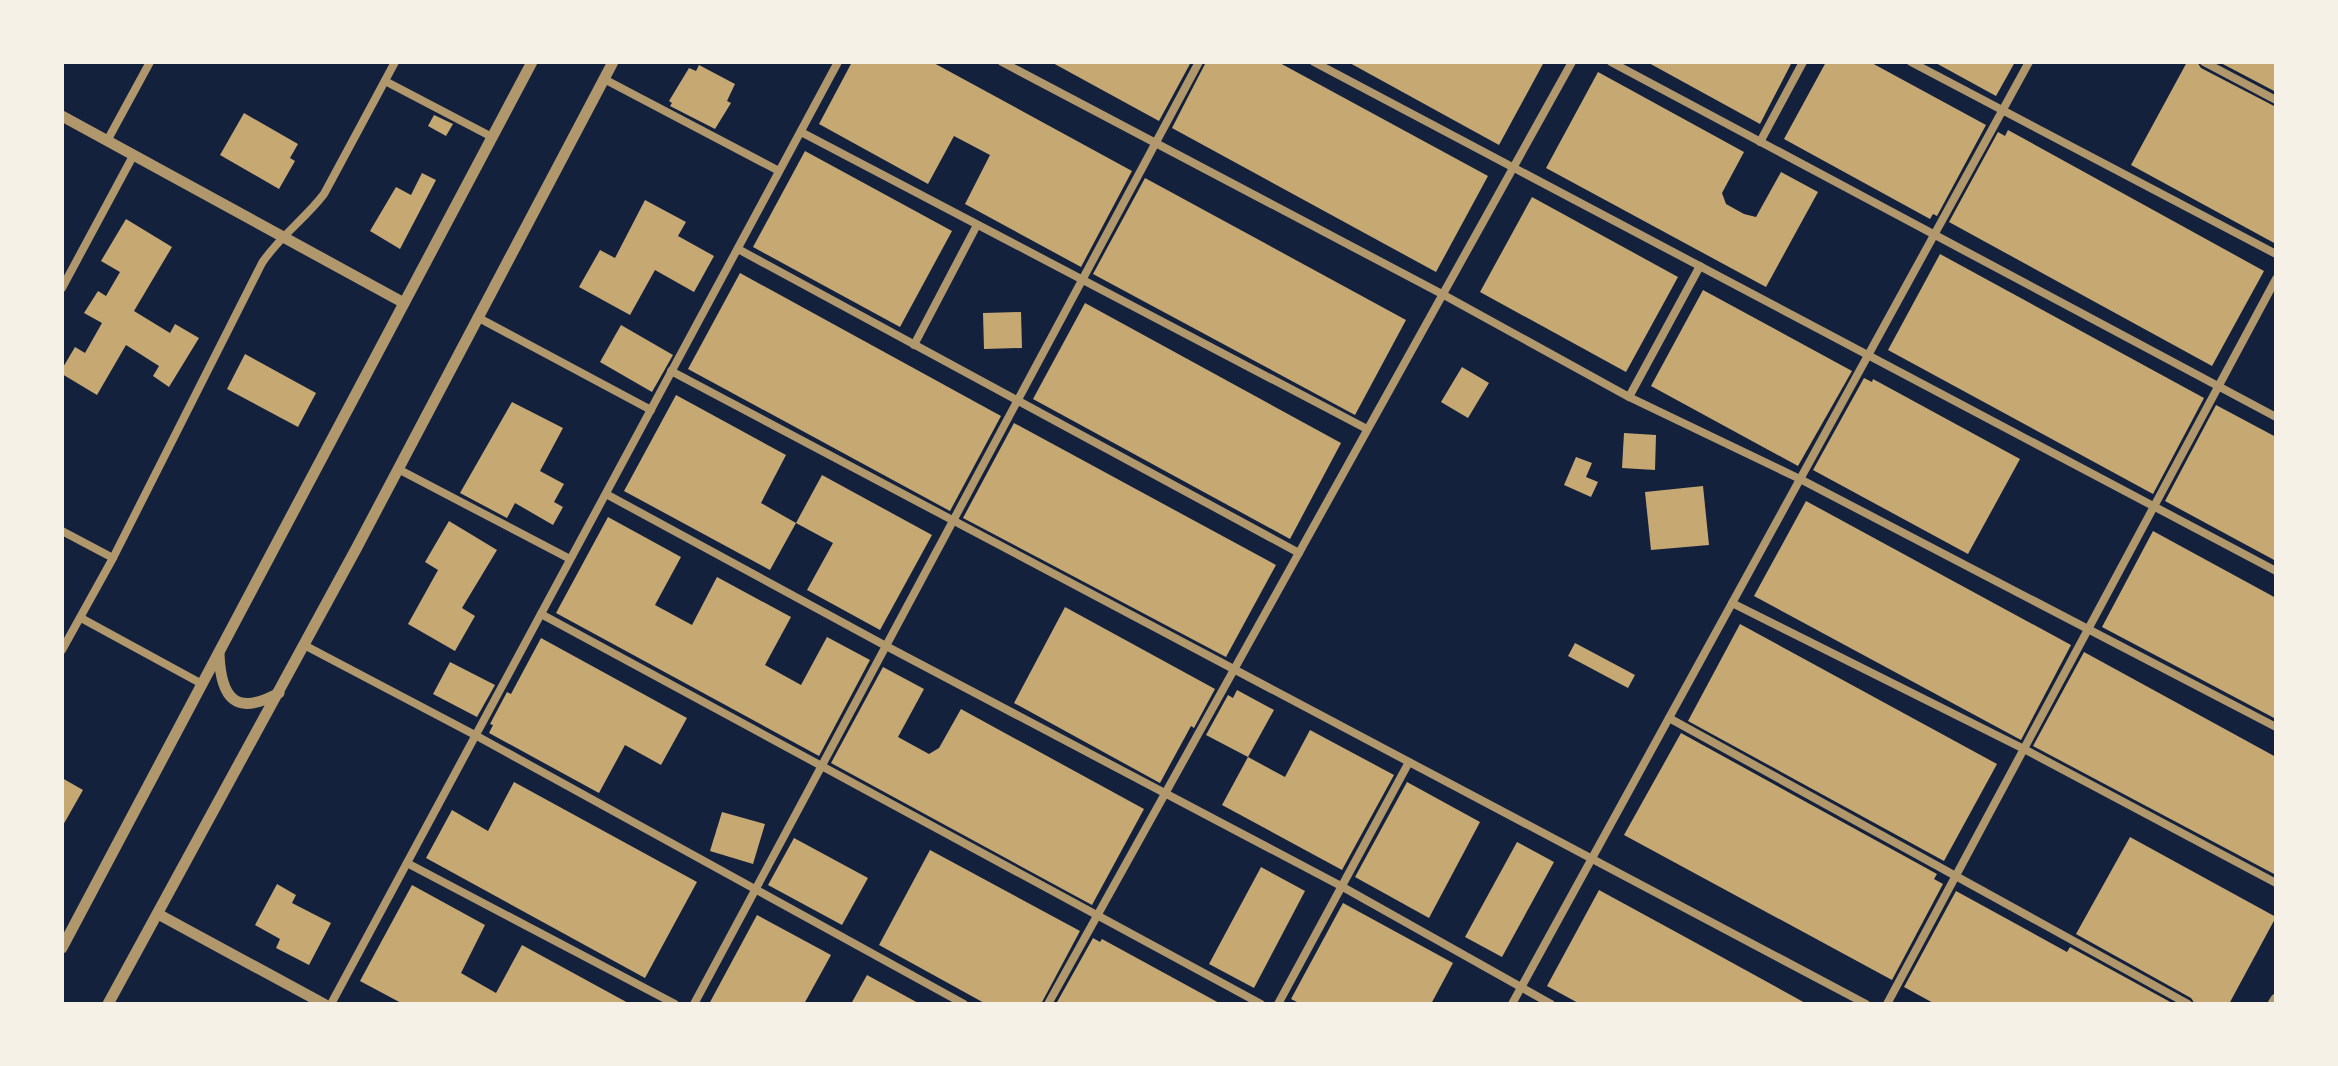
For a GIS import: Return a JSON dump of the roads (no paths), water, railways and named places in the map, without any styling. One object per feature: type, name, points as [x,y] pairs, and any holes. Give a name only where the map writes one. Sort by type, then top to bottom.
[{"type":"street","points":[[107,141],[150,62]]},
{"type":"street","points":[[62,650],[113,558],[254,278],[269,253],[310,214],[324,194],[395,62]]},
{"type":"street","points":[[62,948],[532,62]]},
{"type":"street","points":[[108,1004],[279,693],[613,62]]},
{"type":"street","points":[[331,1004],[838,62]]},
{"type":"street","points":[[1002,62],[1442,294],[1629,397],[1800,479],[2276,727]]},
{"type":"street","points":[[694,1004],[1199,62]]},
{"type":"street","points":[[1314,62],[2276,571]]},
{"type":"street","points":[[1048,1004],[1572,62]]},
{"type":"street","points":[[1611,62],[2276,417]]},
{"type":"street","points":[[1760,142],[1803,62]]},
{"type":"street","points":[[1911,62],[2276,254]]},
{"type":"street","points":[[1512,1004],[2029,62]]},
{"type":"street","points":[[2204,62],[2276,100]]},
{"type":"street","points":[[604,79],[779,171]]},
{"type":"street","points":[[385,81],[492,137]]},
{"type":"street","points":[[62,116],[404,303]]},
{"type":"street","points":[[801,132],[1367,429]]},
{"type":"street","points":[[62,288],[133,156]]},
{"type":"street","points":[[914,345],[977,225]]},
{"type":"street","points":[[738,249],[1299,553]]},
{"type":"street","points":[[1629,397],[1700,266]]},
{"type":"street","points":[[1887,1004],[2276,279]]},
{"type":"street","points":[[477,317],[651,410]]},
{"type":"street","points":[[671,371],[1866,1004]]},
{"type":"street","points":[[398,469],[570,559]]},
{"type":"street","points":[[606,494],[1341,886],[1551,1004]]},
{"type":"street","points":[[62,531],[113,558]]},
{"type":"street","points":[[1732,603],[2024,749],[2276,883]]},
{"type":"street","points":[[541,614],[1261,1004]]},
{"type":"street","points":[[81,618],[202,684]]},
{"type":"street","points":[[304,645],[475,735],[964,1004]]},
{"type":"street","points":[[219,653],[222,685],[237,702],[259,702],[279,693]]},
{"type":"street","points":[[1669,718],[2188,1004]]},
{"type":"street","points":[[1278,1004],[1409,762]]},
{"type":"street","points":[[407,863],[675,1004]]},
{"type":"street","points":[[158,914],[324,1004]]},
{"type":"street","points":[[2273,1004],[2276,999]]}]
